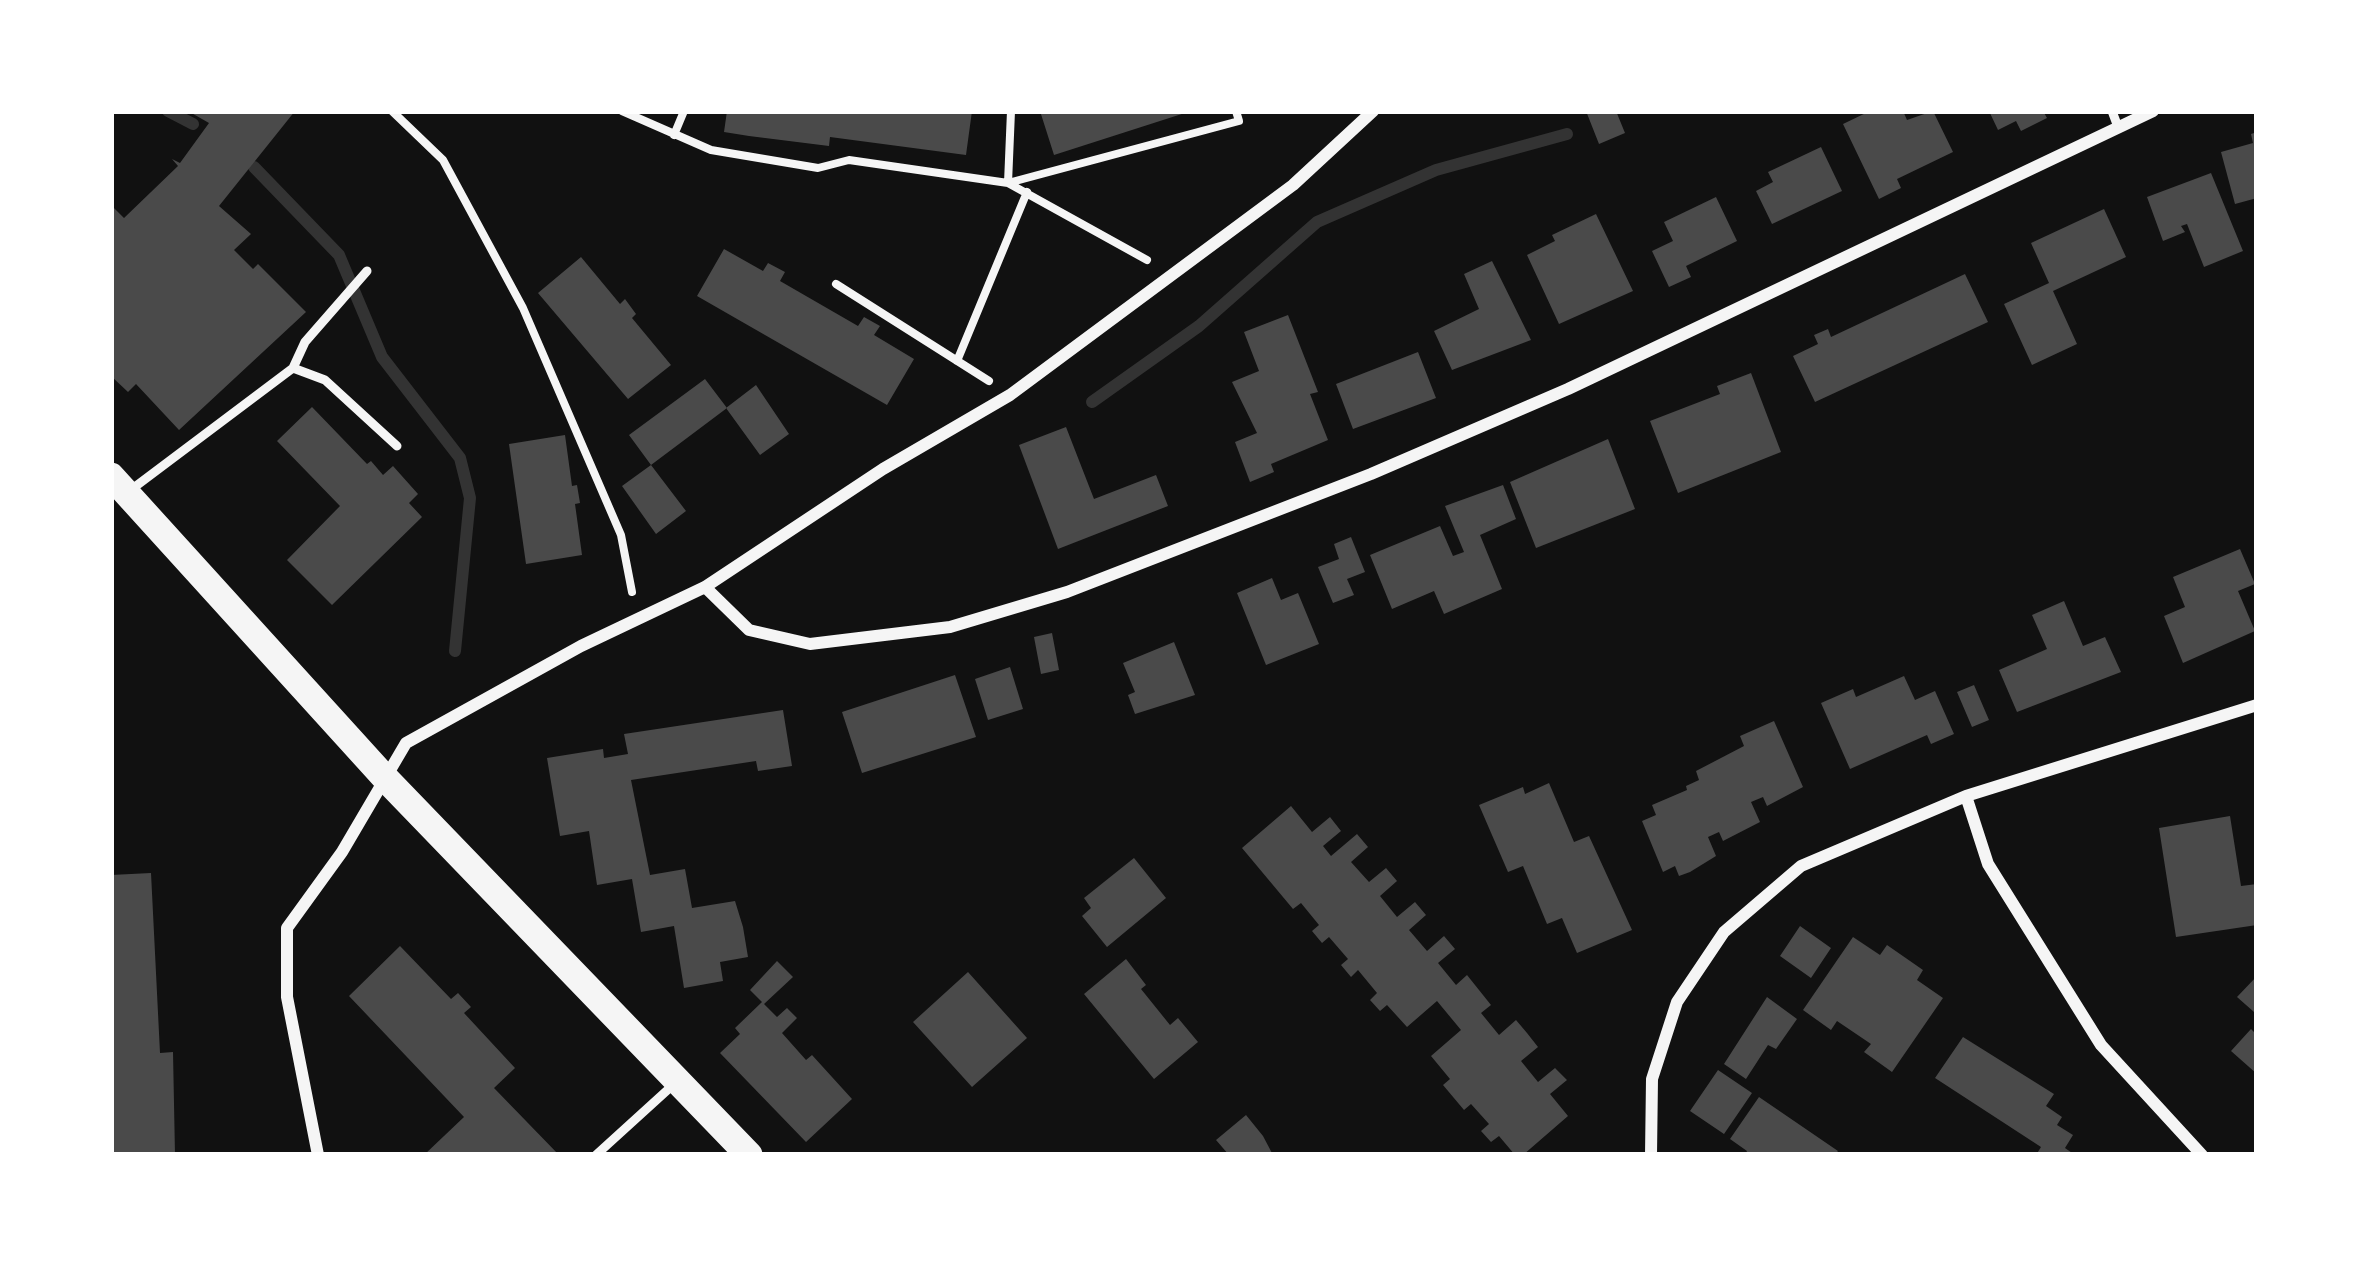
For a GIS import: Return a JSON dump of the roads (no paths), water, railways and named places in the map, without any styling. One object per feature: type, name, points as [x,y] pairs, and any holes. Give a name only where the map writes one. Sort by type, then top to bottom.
[{"type":"main road","points":[[119,484],[386,779],[749,1155]]},
{"type":"street","points":[[318,1155],[286,997],[287,928],[406,742],[637,617],[705,587],[883,469],[1010,395],[1293,185],[1373,111]]},
{"type":"street","points":[[705,587],[749,629],[810,644],[950,627],[1066,592],[1371,474],[1568,389],[2153,111]]},
{"type":"street","points":[[1651,1155],[1652,1079],[1678,1002],[1724,932],[1802,866],[1966,796],[2257,705]]},
{"type":"street","points":[[1966,796],[1988,864],[2101,1045],[2202,1155]]},
{"type":"lane","points":[[2112,111],[2118,127]]},
{"type":"lane","points":[[119,484],[292,368],[305,342],[367,272]]},
{"type":"lane","points":[[292,368],[326,380],[397,446]]},
{"type":"lane","points":[[596,1155],[677,1081]]},
{"type":"waterway","points":[[168,111],[193,124]]},
{"type":"waterway","points":[[1092,402],[1199,326],[1317,222],[1436,170],[1567,134]]},
{"type":"waterway","points":[[254,167],[339,255],[382,357],[460,458],[470,498],[455,651]]}]
